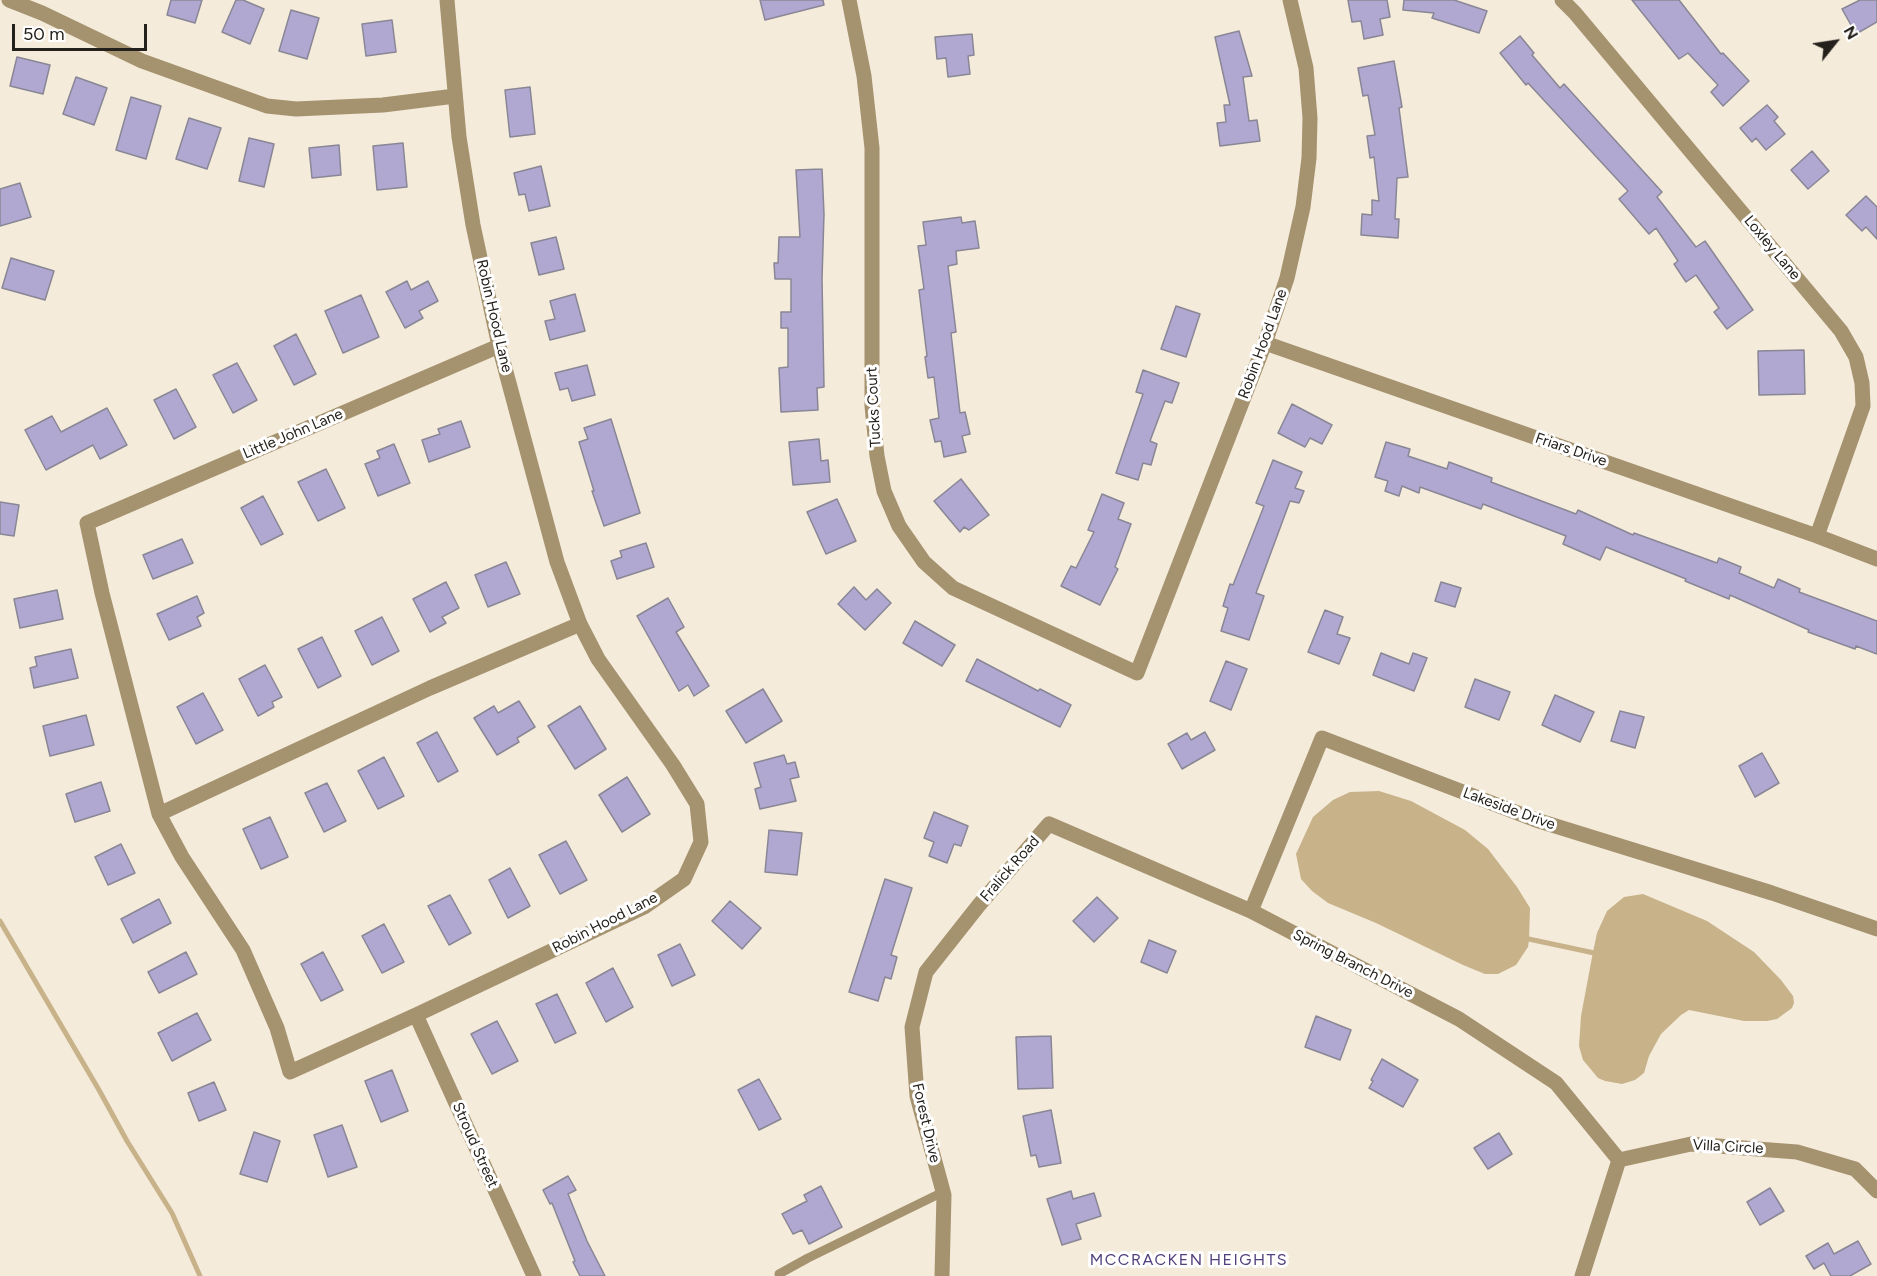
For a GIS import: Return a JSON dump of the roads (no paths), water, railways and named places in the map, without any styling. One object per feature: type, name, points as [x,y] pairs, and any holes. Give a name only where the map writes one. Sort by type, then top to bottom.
[{"type":"street","points":[[9,0],[42,12],[142,61],[267,106],[296,109],[383,105],[455,96]]},
{"type":"street","name":"Robin Hood Lane","points":[[159,814],[182,857],[243,950],[278,1028],[290,1072],[644,907],[684,879],[701,842],[696,804],[673,765],[598,658],[580,624],[558,562],[499,346],[473,225],[459,137],[447,0]]},
{"type":"street","name":"Tucks Court","points":[[849,0],[864,76],[872,148],[872,406],[877,456],[884,491],[898,526],[924,562],[953,588],[1137,673]]},
{"type":"street","name":"Robin Hood Lane","points":[[1137,673],[1265,343],[1287,278],[1303,207],[1309,158],[1310,118],[1306,68],[1290,0]]},
{"type":"street","name":"Loxley Lane","points":[[1562,0],[1583,22],[1841,331],[1856,357],[1862,383],[1863,406],[1817,536]]},
{"type":"street","name":"Friars Drive","points":[[1265,343],[1877,559]]},
{"type":"street","name":"Little John Lane","points":[[159,814],[102,593],[87,523],[499,346]]},
{"type":"street","points":[[159,814],[429,688],[580,624]]},
{"type":"street","name":"Lakeside Drive","points":[[1251,911],[1322,738],[1536,820],[1772,893],[1877,929]]},
{"type":"street","name":"Spring Branch Drive","points":[[1049,824],[1251,911],[1459,1019],[1556,1083],[1619,1160]]},
{"type":"street","name":"Fralick Road","points":[[972,914],[1049,824]]},
{"type":"street","name":"Forest Drive","points":[[942,1276],[943,1192],[917,1096],[912,1027],[926,972],[972,914]]},
{"type":"street","name":"Stroud Street","points":[[416,1015],[534,1276]]},
{"type":"street","name":"Villa Circle","points":[[1619,1160],[1691,1144],[1797,1152],[1855,1168],[1877,1191]]},
{"type":"street","points":[[1582,1276],[1619,1160]]},
{"type":"lane","points":[[779,1274],[943,1192]]},
{"type":"waterway","points":[[0,921],[127,1141],[172,1213],[200,1276]]},
{"type":"waterway","points":[[1524,938],[1599,954]]},
{"type":"district","name":"MCCRACKEN HEIGHTS","points":[[1189,1260]]}]
